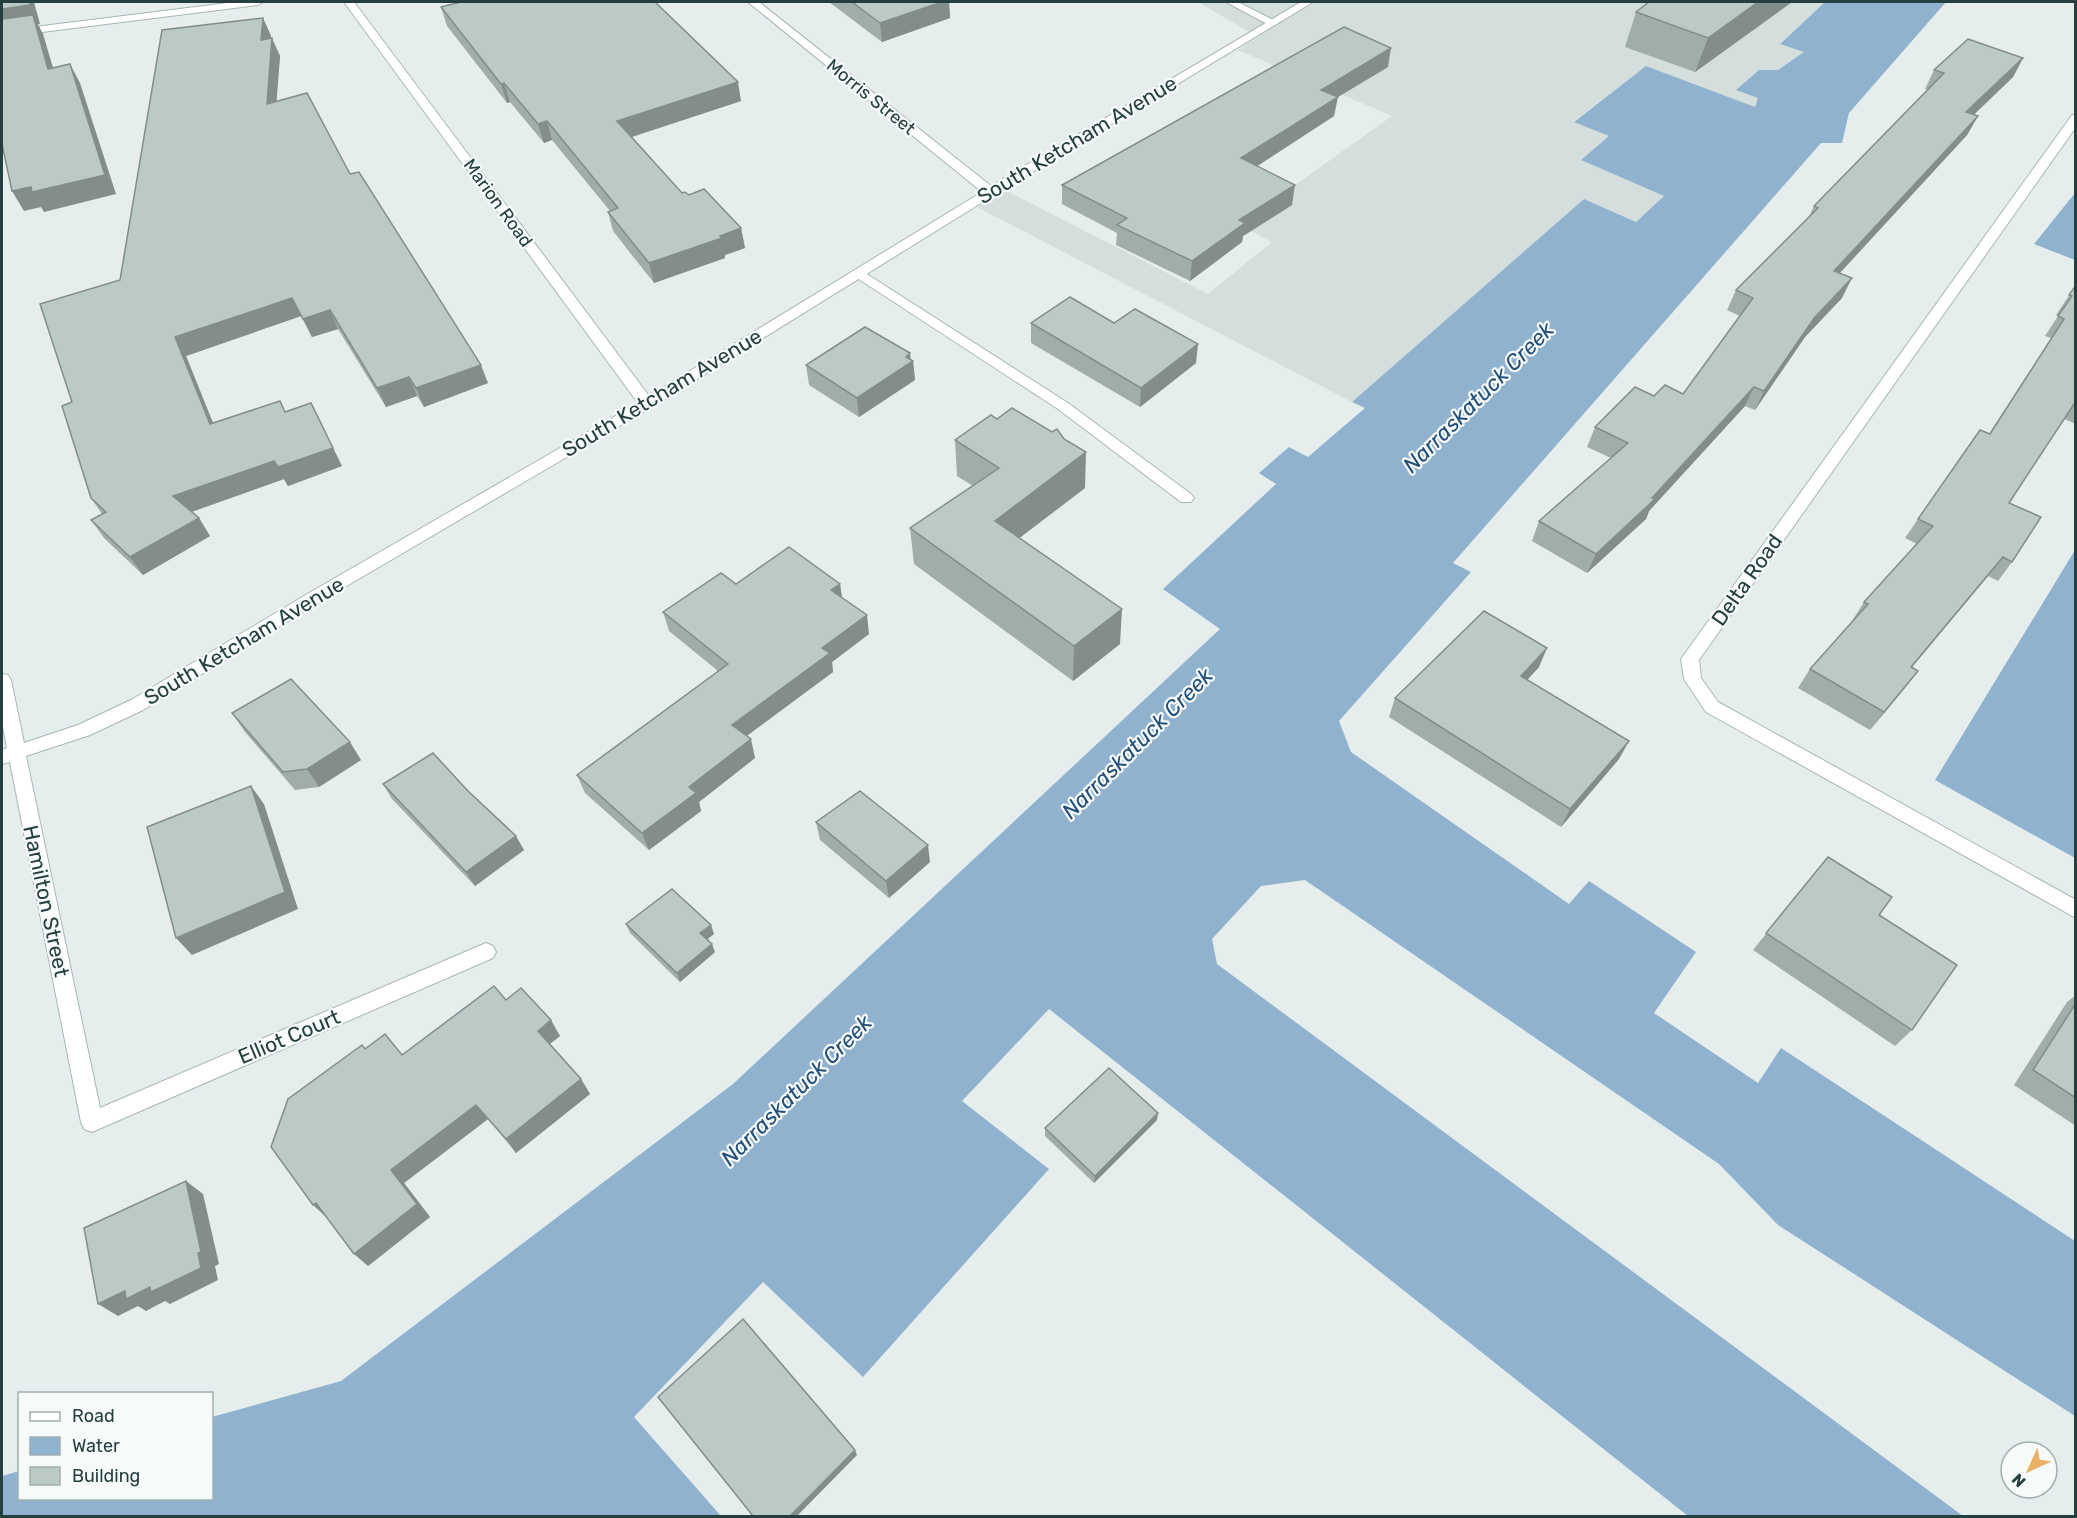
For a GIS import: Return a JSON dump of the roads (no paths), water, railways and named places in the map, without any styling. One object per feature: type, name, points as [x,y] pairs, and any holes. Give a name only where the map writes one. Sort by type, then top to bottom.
[{"type":"street","points":[[2,34],[258,2]]},
{"type":"street","name":"Marion Road","points":[[349,2],[647,404]]},
{"type":"street","name":"Morris Street","points":[[753,2],[990,192]]},
{"type":"street","points":[[1231,2],[1273,23]]},
{"type":"street","name":"South Ketcham Avenue","points":[[8,755],[84,730],[138,705],[315,597],[647,404],[990,192],[1308,2]]},
{"type":"street","name":"Delta Road","points":[[2076,118],[1690,659],[1693,679],[1712,707],[2076,910]]},
{"type":"street","points":[[859,273],[1063,406],[1186,498]]},
{"type":"street","name":"Hamilton Street","points":[[2,680],[8,755],[92,1122]]},
{"type":"street","name":"Elliot Court","points":[[92,1122],[486,952]]},
{"type":"water","name":"Narraskatuck Creek","points":[[1825,2],[1946,2],[1849,113],[1842,143],[1821,143],[1453,563],[1471,572],[1339,721],[1351,752],[1569,904],[1589,881],[1696,952],[1654,1013],[1758,1083],[1781,1048],[2075,1241],[2075,1416],[1778,1225],[1719,1164],[1305,880],[1261,886],[1212,939],[1217,964],[1963,1516],[1688,1516],[1049,1009],[962,1101],[1049,1169],[863,1377],[763,1282],[634,1417],[721,1516],[2,1516],[2,1476],[18,1471],[18,1500],[213,1500],[213,1417],[341,1381],[733,1084],[1220,629],[1163,589],[1276,484],[1259,473],[1289,447],[1308,457],[1365,408],[1352,402],[1584,199],[1636,222],[1664,196],[1581,160],[1609,136],[1574,122],[1646,66],[1755,107],[1758,98],[1736,90],[1759,70],[1778,70],[1804,52],[1780,44]]},
{"type":"water","points":[[2075,193],[2075,260],[2034,244]]},
{"type":"water","points":[[2075,550],[2075,858],[1935,780]]}]
